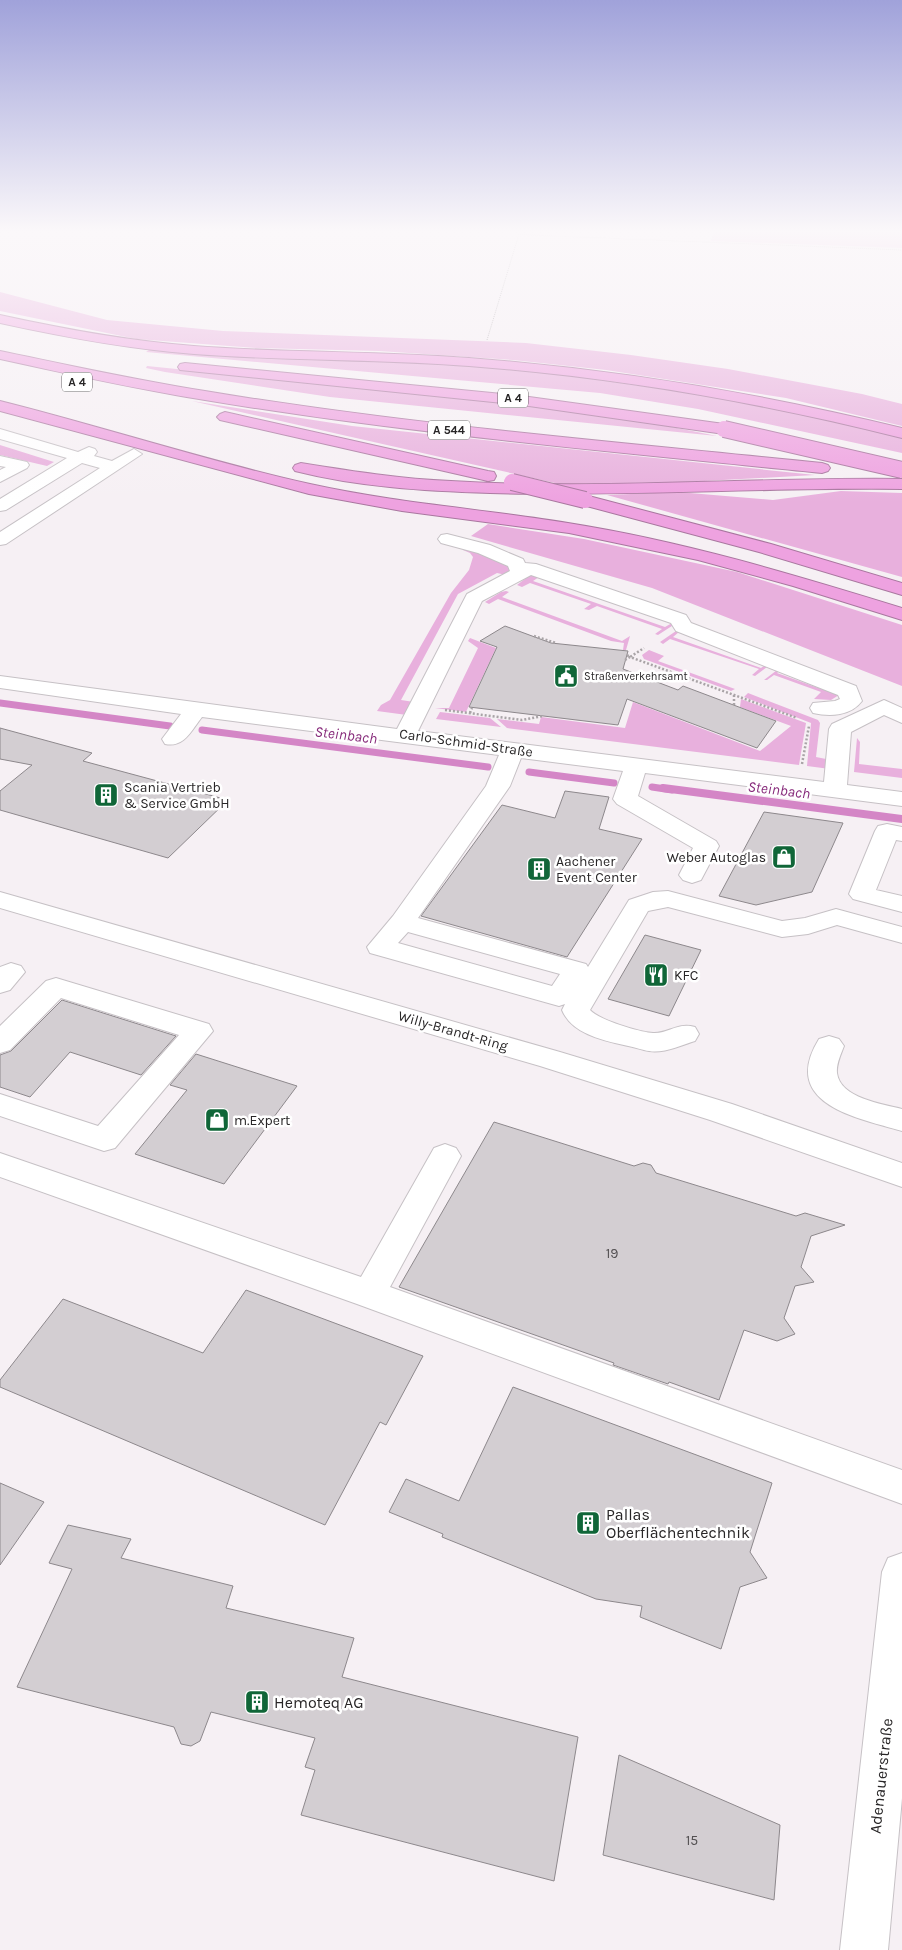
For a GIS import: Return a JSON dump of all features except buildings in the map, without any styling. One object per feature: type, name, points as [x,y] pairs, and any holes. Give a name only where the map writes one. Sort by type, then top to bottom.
[{"type":"highway","points":[[10,321],[92,338],[175,348],[467,362],[604,376],[778,404],[902,433]]},
{"type":"highway","points":[[0,325],[117,351],[301,378]]},
{"type":"highway","name":"A 544","points":[[0,344],[104,367],[226,389],[902,466]]},
{"type":"highway","name":"A 544","points":[[0,355],[169,391],[317,414],[470,432],[902,477]]},
{"type":"highway","name":"A 4","points":[[0,364],[190,409]]},
{"type":"highway","name":"A 4","points":[[169,365],[547,402],[642,415],[724,430],[902,470]]},
{"type":"highway","points":[[125,396],[154,400]]},
{"type":"highway","points":[[0,397],[111,420]]},
{"type":"highway","points":[[0,406],[309,489],[402,506],[569,528],[700,555],[800,582],[902,614]]},
{"type":"highway","points":[[208,413],[585,500],[765,548],[902,589]]},
{"type":"highway","points":[[286,464],[327,473],[400,483],[524,490],[738,484],[902,484]]},
{"type":"street","points":[[0,434],[114,467]]},
{"type":"street","points":[[0,506],[101,445]]},
{"type":"street","points":[[0,540],[134,454]]},
{"type":"street","points":[[0,461],[21,465],[0,477]]},
{"type":"street","points":[[447,538],[484,549],[516,563],[520,572]]},
{"type":"street","points":[[409,726],[474,598],[529,568],[679,620],[683,627],[848,691],[851,701],[839,708],[815,715]]},
{"type":"street","name":"Carlo-Schmid-Straße","points":[[0,682],[196,710],[409,726],[514,750],[902,799]]},
{"type":"street","points":[[835,791],[840,729],[884,707],[902,716]]},
{"type":"street","points":[[173,739],[196,710]]},
{"type":"street","points":[[402,922],[576,970],[560,997],[380,947],[402,922],[498,786],[514,750]]},
{"type":"street","points":[[636,766],[626,799],[707,846],[692,875]]},
{"type":"street","points":[[902,834],[886,831],[862,894],[902,904]]},
{"type":"street","points":[[685,1034],[654,1044],[590,1026],[579,1017],[576,1010],[638,906],[653,900],[668,899],[782,929],[808,926],[836,917],[902,934]]},
{"type":"street","name":"Willy-Brandt-Ring","points":[[0,900],[588,1071],[721,1112],[902,1175]]},
{"type":"street","points":[[0,1043],[56,986],[199,1031],[104,1140],[0,1105]]},
{"type":"street","points":[[829,1046],[822,1072],[829,1091],[847,1102],[902,1120]]},
{"type":"street","points":[[369,1294],[445,1156]]},
{"type":"street","points":[[0,1165],[369,1294],[902,1487]]},
{"type":"street","name":"Adenauerstraße","points":[[864,1950],[902,1572]]},
{"type":"path","points":[[487,340],[493,321]]},
{"type":"path","points":[[534,636],[556,643]]},
{"type":"path","points":[[625,660],[628,656],[644,648]]},
{"type":"path","points":[[628,656],[801,720]]},
{"type":"path","points":[[734,695],[734,705]]},
{"type":"path","points":[[470,713],[472,708]]},
{"type":"path","points":[[409,726],[431,720],[436,709],[522,720],[543,716]]},
{"type":"path","points":[[798,787],[815,715]]},
{"type":"shaded area","points":[[49,321],[118,321],[223,331],[526,343],[631,355],[728,369],[862,394],[902,404],[902,426],[786,398],[606,370],[513,360],[379,351],[257,348],[136,339]]},
{"type":"shaded area","points":[[152,348],[393,360],[529,370],[761,403],[902,436],[902,453],[698,409],[600,393],[146,352]]},
{"type":"shaded area","points":[[147,366],[504,402],[646,422],[717,436],[330,397],[165,372],[146,368]]},
{"type":"shaded area","points":[[192,401],[352,426],[815,475],[577,488]]},
{"type":"shaded area","points":[[0,445],[54,462],[47,466],[0,455]]},
{"type":"shaded area","points":[[841,491],[902,493],[902,577],[607,495],[678,492],[773,500]]},
{"type":"shaded area","points":[[488,524],[584,539],[737,572],[902,625],[902,686],[652,588],[471,536]]},
{"type":"shaded area","points":[[467,547],[514,569],[506,575],[497,573],[458,594],[401,700],[414,702],[407,715],[377,711],[381,705],[390,700],[451,593],[469,570],[473,557],[470,553],[463,550]]},
{"type":"shaded area","points":[[530,575],[539,577],[533,581],[665,627],[672,623],[675,624],[658,635],[655,634],[662,629],[597,606],[589,610],[584,609],[591,604],[530,583],[522,587],[517,585]]},
{"type":"shaded area","points":[[506,591],[509,592],[502,597],[622,641],[630,636],[626,650],[623,650],[624,643],[611,641],[498,599],[489,604],[485,602]]},
{"type":"shaded area","points":[[676,631],[679,632],[673,637],[761,668],[768,663],[771,664],[755,676],[752,675],[759,669],[670,639],[663,644],[660,642]]},
{"type":"shaded area","points":[[470,638],[496,648],[466,712],[435,708],[449,708],[478,648],[468,641]]},
{"type":"shaded area","points":[[649,650],[664,656],[658,661],[735,689],[731,691],[644,659],[642,655]]},
{"type":"shaded area","points":[[781,667],[783,668],[777,673],[824,690],[830,685],[839,695],[831,700],[814,699],[821,692],[774,675],[764,680]]},
{"type":"shaded area","points":[[748,693],[818,720],[820,723],[816,757],[831,760],[830,769],[807,766],[811,723],[744,697]]},
{"type":"shaded area","points":[[741,699],[806,723],[799,765],[507,728],[497,719],[539,724],[541,717],[625,728],[633,702],[760,751],[791,726],[740,707]]},
{"type":"shaded area","points":[[440,712],[490,718],[501,727],[436,719]]},
{"type":"shaded area","points":[[857,738],[860,742],[859,764],[902,769],[902,778],[854,772]]},
{"type":"waterway","name":"Steinbach","points":[[0,703],[170,726]]},
{"type":"waterway","name":"Steinbach","points":[[202,730],[488,767]]},
{"type":"waterway","name":"Steinbach","points":[[529,772],[614,783]]},
{"type":"waterway","name":"Steinbach","points":[[652,787],[672,790]]},
{"type":"waterway","name":"Steinbach","points":[[663,788],[902,819]]},
{"type":"place","name":"Straßenverkehrsamt","points":[[566,676]]},
{"type":"place","name":"Scania Vertrieb & Service GmbH","points":[[106,795]]},
{"type":"place","name":"Weber Autoglas","points":[[784,857]]},
{"type":"place","name":"Aachener Event Center","points":[[539,869]]},
{"type":"place","name":"KFC","points":[[656,975]]},
{"type":"place","name":"m.Expert","points":[[217,1120]]},
{"type":"place","name":"Pallas Oberflächentechnik","points":[[588,1523]]},
{"type":"place","name":"Hemoteq AG","points":[[257,1702]]}]
